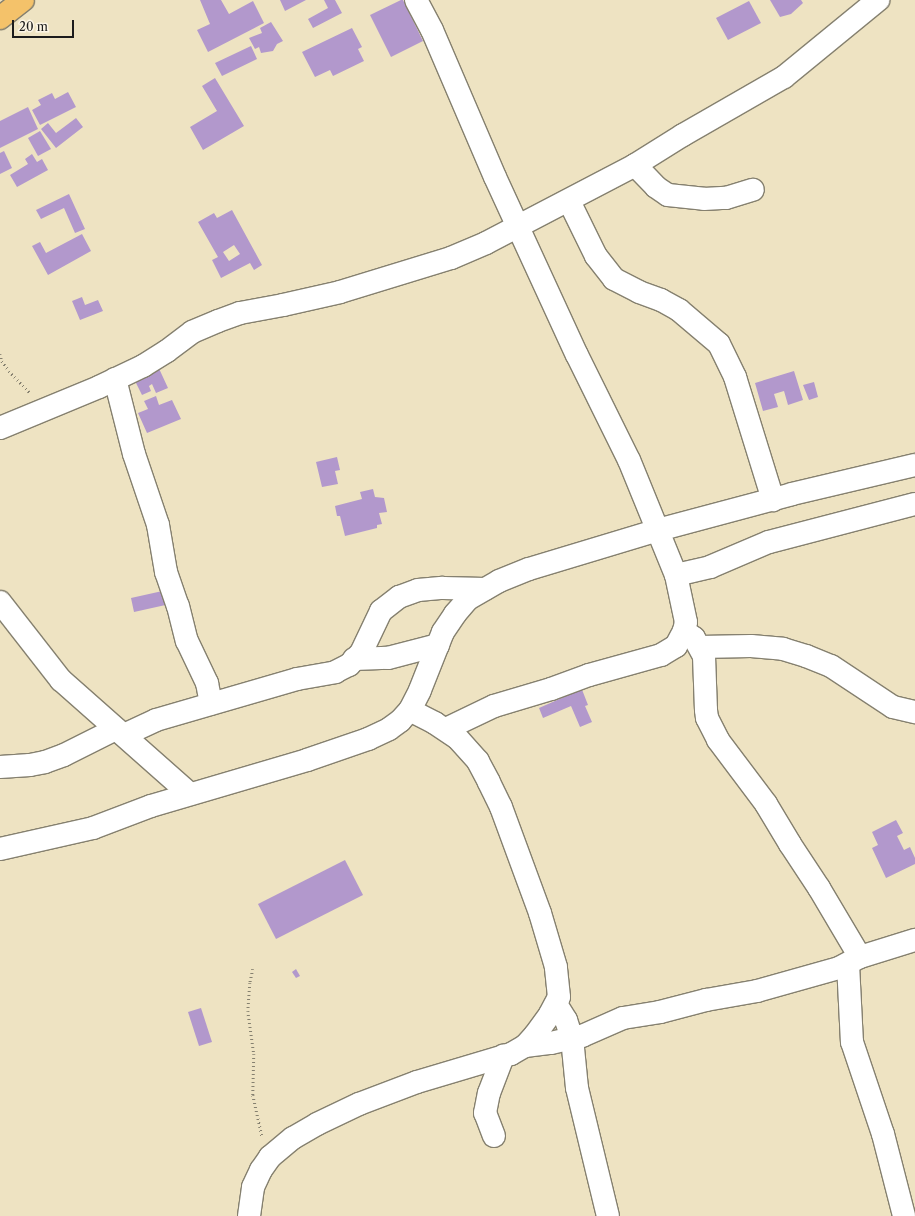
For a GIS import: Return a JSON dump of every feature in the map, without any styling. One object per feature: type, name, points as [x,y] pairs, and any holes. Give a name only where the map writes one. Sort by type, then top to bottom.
[{"type":"highway","points":[[0,18],[23,0]]},
{"type":"street","points":[[416,0],[432,30],[495,177],[519,225],[577,355],[629,460],[676,575],[686,622],[684,631],[676,646],[661,655],[589,675],[552,690],[494,706],[446,729]]},
{"type":"street","points":[[0,428],[115,380],[149,362],[192,332],[218,321],[240,313],[283,306],[340,292],[452,258],[486,243],[635,165],[684,134],[784,77],[878,0]]},
{"type":"street","points":[[635,165],[656,187],[668,195],[704,199],[726,198],[753,190]]},
{"type":"street","points":[[568,201],[596,256],[614,279],[639,292],[661,300],[679,310],[719,344],[736,377],[773,500]]},
{"type":"street","points":[[115,380],[134,454],[158,525],[166,572],[178,606],[187,641],[207,683],[211,704]]},
{"type":"street","points":[[0,850],[93,828],[190,794],[307,760],[368,739],[389,729],[400,721],[410,710],[420,690],[443,632],[455,614],[468,599],[499,581],[529,569],[658,530],[915,465]]},
{"type":"street","points":[[676,575],[710,566],[769,542],[915,504]]},
{"type":"street","points":[[0,767],[30,765],[45,762],[64,756],[120,732],[156,720],[297,680],[335,672],[348,665],[361,653],[381,611],[400,597],[418,590],[443,588],[485,589]]},
{"type":"street","points":[[0,602],[61,680],[190,794]]},
{"type":"street","points":[[684,631],[694,638],[700,647],[706,665],[707,718],[718,740],[766,804],[819,888],[854,961],[852,1042],[883,1134],[904,1216]]},
{"type":"street","points":[[354,659],[388,658],[438,645]]},
{"type":"street","points":[[700,647],[751,646],[783,649],[832,666],[893,707],[915,712]]},
{"type":"street","points":[[410,710],[446,729],[468,749],[478,761],[501,807],[540,913],[556,967],[560,992],[556,1004],[525,1046]]},
{"type":"street","points":[[249,1216],[253,1187],[269,1158],[304,1131],[359,1104],[417,1082],[503,1056],[525,1046],[572,1038],[623,1018],[660,1012],[706,1000],[757,990],[839,968],[854,961],[915,940]]},
{"type":"street","points":[[556,1004],[566,1020],[572,1038],[577,1088],[608,1216]]},
{"type":"street","points":[[494,1136],[485,1113],[489,1093],[503,1056]]},
{"type":"path","points":[[0,354],[8,371],[45,409]]},
{"type":"path","points":[[253,969],[248,1010],[254,1054],[253,1094],[258,1120],[269,1158]]},
{"type":"building","points":[[200,0],[221,0],[229,14],[253,1],[264,23],[208,52],[197,30],[210,24]]},
{"type":"building","points":[[280,0],[306,0],[285,11]]},
{"type":"building","points":[[324,0],[335,0],[342,13],[313,28],[308,19],[328,8]]},
{"type":"building","points":[[403,0],[423,41],[391,57],[370,15]]},
{"type":"building","points":[[770,0],[801,0],[803,3],[791,14],[780,17]]},
{"type":"building","points":[[749,1],[761,23],[728,40],[716,18]]},
{"type":"building","points":[[271,22],[283,41],[277,44],[273,51],[261,53],[259,47],[255,49],[249,38],[262,33],[260,28]]},
{"type":"building","points":[[352,28],[362,47],[358,49],[364,61],[333,76],[330,70],[315,77],[302,52]]},
{"type":"building","points":[[251,46],[257,59],[222,76],[215,63]]},
{"type":"building","points":[[215,78],[244,126],[203,150],[190,127],[217,111],[202,86]]},
{"type":"building","points":[[68,92],[76,107],[40,125],[32,110],[41,105],[38,100],[52,93],[55,99]]},
{"type":"building","points":[[28,107],[38,129],[0,148],[0,121]]},
{"type":"building","points":[[76,118],[83,127],[56,148],[41,129],[48,123],[56,133]]},
{"type":"building","points":[[40,131],[51,149],[38,156],[28,138]]},
{"type":"building","points":[[4,151],[12,168],[0,174],[0,153]]},
{"type":"building","points":[[32,154],[37,162],[42,159],[48,170],[17,187],[10,175],[28,164],[25,159]]},
{"type":"building","points":[[69,194],[85,229],[75,233],[64,208],[41,219],[36,210]]},
{"type":"building","points":[[232,210],[262,265],[254,270],[250,263],[221,278],[212,260],[218,257],[198,222],[214,213],[217,218]],"holes":[[[234,245],[240,254],[229,261],[223,252]]]},
{"type":"building","points":[[82,234],[91,251],[48,275],[32,246],[40,242],[46,253]]},
{"type":"building","points":[[82,297],[85,305],[98,300],[103,311],[80,320],[72,301]]},
{"type":"building","points":[[156,362],[168,388],[156,393],[152,384],[149,386],[151,391],[142,395],[131,373]]},
{"type":"building","points":[[794,371],[803,400],[788,405],[784,391],[774,394],[778,407],[763,411],[755,383]]},
{"type":"building","points":[[814,382],[818,397],[809,400],[803,385]]},
{"type":"building","points":[[156,396],[159,405],[172,400],[181,419],[147,433],[138,413],[148,409],[144,401]]},
{"type":"building","points":[[337,457],[340,470],[335,471],[338,484],[322,487],[316,462]]},
{"type":"building","points":[[373,489],[375,497],[384,498],[387,512],[379,513],[382,524],[377,525],[377,528],[345,536],[340,516],[337,516],[335,506],[362,499],[360,492]]},
{"type":"building","points":[[167,590],[170,604],[134,612],[131,598]]},
{"type":"building","points":[[581,687],[588,705],[585,706],[592,722],[580,727],[571,706],[543,718],[539,708],[564,697],[563,695]]},
{"type":"building","points":[[896,820],[903,833],[897,836],[904,850],[910,847],[915,858],[915,864],[886,878],[872,848],[878,845],[872,832]]},
{"type":"building","points":[[345,860],[363,895],[276,939],[258,904]]},
{"type":"building","points":[[296,969],[300,976],[296,978],[292,972]]},
{"type":"building","points":[[201,1008],[212,1042],[199,1046],[188,1012]]}]
